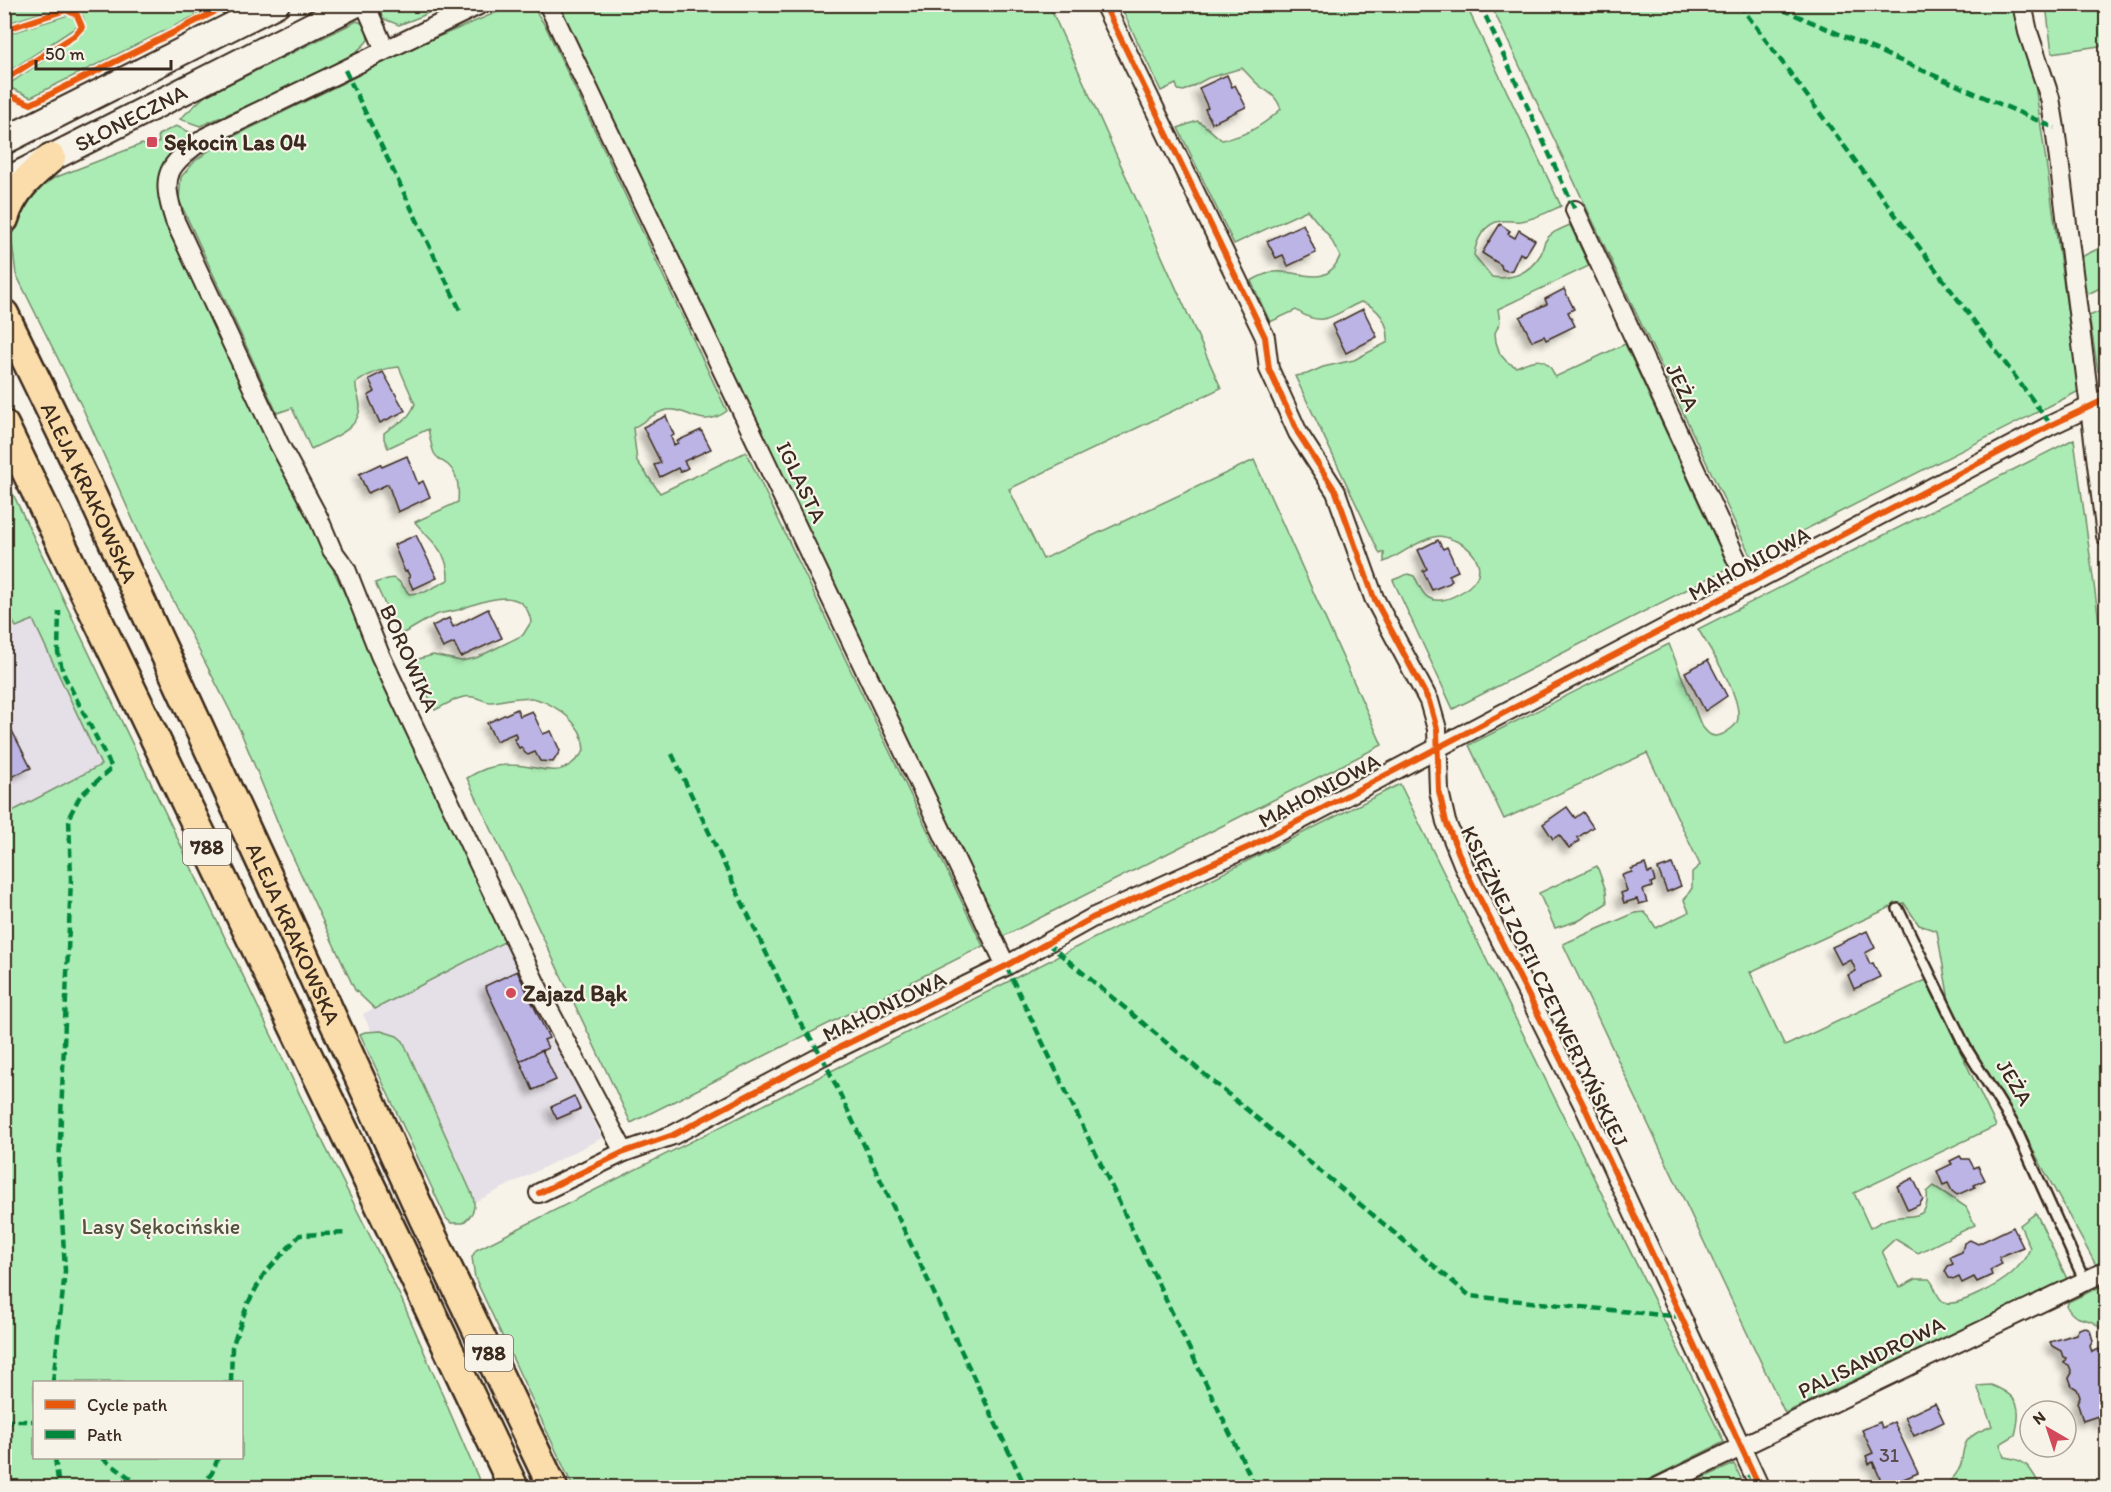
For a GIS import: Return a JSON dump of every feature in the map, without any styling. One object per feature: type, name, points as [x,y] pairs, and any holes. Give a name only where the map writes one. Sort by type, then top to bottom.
[{"type":"main road","name":"SŁONECZNA","points":[[4,141],[276,4]]},
{"type":"main road","name":"SŁONECZNA","points":[[4,182],[355,4]]},
{"type":"main road","points":[[4,219],[14,194],[51,158]]},
{"type":"main road","name":"ALEJA KRAKOWSKA","points":[[5,311],[253,844],[424,1219],[553,1488]]},
{"type":"main road","name":"ALEJA KRAKOWSKA","points":[[4,425],[514,1488]]},
{"type":"street","points":[[365,4],[386,50],[481,4]]},
{"type":"street","name":"KSIĘŻNEJ ZOFII CZETWERTYŃSKIEJ","points":[[1104,4],[1265,337],[1269,369],[1298,433],[1336,492],[1374,598],[1428,700],[1437,729],[1439,791],[1446,822],[1465,869],[1585,1108],[1760,1488]]},
{"type":"street","points":[[2022,4],[2028,32],[2050,98],[2099,403],[2106,536]]},
{"type":"street","name":"IGLASTA","points":[[552,12],[1006,966]]},
{"type":"street","name":"BOROWIKA","points":[[386,50],[206,137],[176,161],[166,179],[168,199],[175,221],[279,444],[332,550],[346,568],[380,655],[542,997],[624,1152]]},
{"type":"street","name":"JEŻA","points":[[1575,210],[1748,584]]},
{"type":"street","name":"MAHONIOWA","points":[[539,1193],[624,1152],[673,1135],[822,1056],[1006,966],[1092,918],[1251,846],[1748,584],[2099,403]]},
{"type":"street","name":"PALISANDROWA","points":[[1656,1488],[2106,1271]]},
{"type":"lane","name":"JEŻA","points":[[1898,909],[1966,1048],[2016,1130],[2085,1282]]},
{"type":"shaded area","points":[[33,620],[102,766],[5,815],[5,633]]},
{"type":"shaded area","points":[[508,940],[602,1138],[475,1202],[403,1041],[381,1031],[371,1031],[363,1014]]},
{"type":"green space","points":[[5,4],[217,5],[31,97],[6,86],[80,36],[84,25],[83,16],[76,9],[65,5],[5,24]]},
{"type":"green space","points":[[385,5],[443,5],[399,25],[379,17],[379,9]]},
{"type":"green space","points":[[514,5],[533,7],[546,27],[727,411],[709,419],[671,410],[655,414],[633,428],[637,461],[660,493],[746,452],[983,946],[631,1123],[467,778],[499,765],[550,770],[567,767],[584,751],[581,734],[573,722],[560,710],[535,699],[515,698],[491,702],[468,696],[435,710],[411,661],[433,655],[461,661],[476,658],[523,635],[531,622],[527,610],[521,602],[512,599],[491,600],[441,613],[399,635],[375,583],[392,578],[398,580],[409,594],[425,592],[448,580],[448,570],[442,554],[415,522],[458,502],[458,487],[452,469],[434,453],[428,429],[388,448],[384,433],[405,419],[415,404],[399,367],[376,372],[356,383],[360,407],[354,422],[342,433],[311,449],[292,408],[277,413],[179,200],[181,177],[195,161],[218,144],[357,76],[383,60]]},
{"type":"green space","points":[[552,5],[1049,5],[1221,388],[1009,489],[1043,559],[1254,460],[1382,745],[1002,937],[565,18]]},
{"type":"green space","points":[[1120,5],[1466,5],[1561,206],[1531,219],[1495,222],[1479,239],[1474,255],[1492,277],[1514,276],[1532,266],[1551,235],[1570,225],[1589,266],[1498,309],[1500,322],[1495,333],[1500,354],[1516,367],[1539,360],[1544,362],[1555,377],[1625,344],[1729,568],[1453,709],[1393,580],[1408,574],[1414,576],[1426,596],[1441,600],[1456,595],[1474,582],[1479,571],[1477,560],[1461,543],[1440,536],[1421,542],[1384,562],[1384,552],[1380,554],[1295,376],[1354,360],[1388,342],[1385,322],[1378,312],[1361,302],[1329,318],[1314,319],[1296,310],[1270,322],[1251,281],[1274,272],[1320,276],[1334,267],[1340,256],[1329,236],[1307,210],[1234,244],[1178,128],[1197,121],[1222,140],[1246,133],[1261,125],[1281,109],[1273,96],[1242,68],[1208,78],[1184,91],[1178,90],[1176,84],[1161,91]]},
{"type":"green space","points":[[1491,5],[2018,5],[2023,44],[2034,78],[2079,391],[1751,557]]},
{"type":"green space","points":[[2046,5],[2106,5],[2106,45],[2052,53]]},
{"type":"green space","points":[[68,15],[75,19],[77,24],[75,28],[5,74],[5,35]]},
{"type":"green space","points":[[357,21],[366,25],[368,40],[347,58],[200,126],[180,119],[205,96]]},
{"type":"green space","points":[[176,126],[194,134],[162,165],[159,182],[163,209],[508,940],[375,1009],[355,990],[285,840],[240,730],[143,542],[83,409],[16,274],[11,236],[13,226],[37,189],[54,178],[142,144],[149,147],[159,142],[158,135]]},
{"type":"green space","points":[[2106,245],[2106,285],[2086,295],[2081,257]]},
{"type":"green space","points":[[2106,309],[2106,377],[2098,371],[2089,316]]},
{"type":"green space","points":[[2074,439],[2106,672],[2106,1260],[2096,1265],[2016,1119],[1951,1012],[1937,931],[1919,925],[1904,903],[1750,972],[1785,1046],[1926,980],[1996,1126],[1854,1193],[1870,1228],[1889,1219],[1918,1215],[1925,1208],[1927,1192],[1934,1186],[1966,1207],[1975,1225],[1918,1253],[1895,1239],[1882,1251],[1899,1288],[1916,1279],[1929,1279],[1941,1300],[1950,1303],[1968,1299],[1989,1289],[2011,1274],[2025,1259],[2030,1248],[2020,1225],[2036,1213],[2067,1279],[1785,1413],[1563,944],[1635,913],[1644,912],[1656,928],[1689,912],[1684,900],[1692,888],[1692,872],[1700,865],[1647,753],[1504,819],[1469,745],[1669,644],[1701,725],[1710,735],[1723,734],[1737,722],[1736,701],[1725,674],[1698,629]]},
{"type":"green space","name":"Lasy Sękocińskie","points":[[4,475],[311,1118],[401,1298],[482,1487],[5,1487],[5,815],[101,765],[33,620],[16,627],[5,608]]},
{"type":"green space","points":[[1400,784],[1724,1442],[1632,1488],[573,1487],[475,1278],[472,1257],[476,1250]]},
{"type":"green space","points":[[1597,866],[1606,891],[1607,903],[1580,920],[1555,928],[1539,893]]},
{"type":"green space","points":[[381,1031],[397,1036],[403,1041],[472,1194],[473,1210],[463,1223],[451,1223],[446,1218],[360,1034]]},
{"type":"green space","points":[[2106,1284],[2106,1340],[2097,1325],[2076,1317],[2067,1307],[2068,1302]]},
{"type":"green space","points":[[1991,1385],[2001,1389],[2013,1399],[2018,1410],[2018,1417],[2015,1435],[2000,1444],[2004,1457],[2018,1460],[2027,1466],[2041,1487],[1943,1487],[1958,1471],[1964,1447],[1969,1438],[1992,1426],[1977,1386]]},
{"type":"green space","points":[[1734,1464],[1745,1487],[1683,1487]]},
{"type":"building","points":[[1227,75],[1232,87],[1235,85],[1246,107],[1212,123],[1199,88]]},
{"type":"building","points":[[1303,224],[1316,253],[1288,266],[1283,255],[1276,258],[1267,241]]},
{"type":"building","points":[[1500,224],[1510,231],[1508,234],[1515,238],[1519,230],[1535,240],[1525,256],[1520,253],[1512,270],[1502,269],[1501,265],[1482,253]]},
{"type":"building","points":[[1564,289],[1574,309],[1568,312],[1575,326],[1546,340],[1544,336],[1532,341],[1520,317],[1547,304],[1545,299]]},
{"type":"building","points":[[1363,309],[1377,337],[1346,353],[1332,325]]},
{"type":"building","points":[[383,372],[405,411],[380,423],[368,396],[375,392],[369,379]]},
{"type":"building","points":[[666,416],[674,435],[671,437],[674,445],[678,443],[677,441],[701,430],[711,449],[684,461],[688,468],[680,472],[678,468],[660,477],[654,465],[661,463],[643,427]]},
{"type":"building","points":[[407,456],[418,484],[423,481],[430,497],[398,512],[388,484],[368,493],[359,474],[380,464],[382,467]]},
{"type":"building","points":[[416,535],[437,578],[413,589],[408,578],[410,577],[407,571],[405,572],[394,545]]},
{"type":"building","points":[[1438,540],[1443,549],[1447,547],[1458,571],[1449,575],[1452,580],[1450,583],[1432,590],[1423,571],[1427,569],[1418,550]]},
{"type":"building","points":[[488,609],[502,638],[461,657],[454,643],[443,648],[432,626],[449,618],[453,627]]},
{"type":"building","points":[[1708,660],[1727,696],[1705,711],[1685,672]]},
{"type":"building","points":[[517,709],[520,716],[532,711],[543,734],[551,731],[560,751],[553,762],[540,761],[535,752],[528,755],[525,753],[514,739],[517,738],[515,733],[496,741],[487,723]]},
{"type":"building","points":[[4,715],[31,768],[4,780]]},
{"type":"building","points":[[1567,807],[1575,818],[1583,812],[1593,827],[1577,838],[1579,841],[1569,848],[1559,835],[1553,839],[1543,824]]},
{"type":"building","points":[[1645,864],[1648,873],[1652,872],[1655,881],[1651,883],[1652,887],[1643,890],[1647,902],[1639,904],[1637,899],[1624,903],[1621,893],[1627,891],[1622,875]]},
{"type":"building","points":[[1672,864],[1681,886],[1667,892],[1658,869]]},
{"type":"building","points":[[1867,931],[1875,948],[1865,953],[1880,977],[1854,989],[1848,975],[1856,971],[1851,960],[1841,964],[1832,947]]},
{"type":"building","points":[[517,971],[549,1038],[544,1040],[548,1048],[520,1061],[485,986]]},
{"type":"building","points":[[542,1050],[556,1080],[533,1090],[520,1061]]},
{"type":"building","points":[[574,1096],[580,1109],[557,1119],[551,1107]]},
{"type":"building","points":[[1960,1156],[1962,1159],[1969,1159],[1974,1168],[1978,1166],[1985,1180],[1957,1195],[1948,1183],[1943,1185],[1937,1171],[1952,1164],[1950,1161]]},
{"type":"building","points":[[1913,1178],[1923,1199],[1919,1205],[1908,1210],[1897,1186]]},
{"type":"building","points":[[2013,1227],[2023,1247],[1999,1257],[2002,1264],[1990,1270],[1992,1275],[1977,1282],[1974,1277],[1962,1283],[1959,1277],[1949,1278],[1945,1271],[1953,1264],[1950,1257],[1962,1252],[1964,1243],[1970,1240],[1978,1244]]},
{"type":"building","points":[[2084,1327],[2090,1330],[2093,1341],[2090,1346],[2092,1352],[2099,1349],[2106,1372],[2106,1421],[2100,1423],[2098,1416],[2083,1421],[2078,1405],[2080,1397],[2069,1378],[2072,1373],[2069,1365],[2064,1363],[2066,1358],[2063,1357],[2061,1351],[2052,1346],[2050,1342],[2076,1334]]},
{"type":"building","points":[[1935,1403],[1944,1422],[1914,1436],[1905,1417]]},
{"type":"building","points":[[1880,1422],[1882,1428],[1894,1422],[1918,1473],[1884,1487],[1873,1462],[1869,1464],[1866,1456],[1873,1453],[1862,1430]]},
{"type":"marked path","points":[[1480,4],[1575,210]]},
{"type":"marked path","points":[[1739,4],[2051,425]]},
{"type":"marked path","points":[[1770,4],[2055,128]]},
{"type":"marked path","points":[[345,70],[461,312]]},
{"type":"marked path","points":[[53,1381],[65,1271],[59,1164],[71,879],[69,817],[80,796],[112,768],[63,673],[58,652],[59,611]]},
{"type":"marked path","points":[[672,754],[796,1016],[822,1056],[1026,1488]]},
{"type":"marked path","points":[[1047,943],[1470,1296],[1682,1317]]},
{"type":"marked path","points":[[1006,966],[1256,1488]]},
{"type":"marked path","points":[[231,1381],[232,1347],[248,1303],[264,1274],[300,1235],[347,1233]]},
{"type":"marked path","points":[[4,1421],[33,1421]]},
{"type":"marked path","points":[[55,1459],[59,1488]]},
{"type":"marked path","points":[[103,1459],[144,1488]]},
{"type":"marked path","points":[[200,1488],[212,1473],[218,1459]]},
{"type":"marked path","points":[[1739,1488],[1752,1473]]},
{"type":"cycle path","points":[[4,93],[31,104],[230,4]]},
{"type":"cycle path","points":[[1104,4],[1265,337],[1269,369],[1298,433],[1336,492],[1374,598],[1429,701],[1437,729],[1439,791],[1446,822],[1465,869],[1585,1108],[1760,1488]]},
{"type":"cycle path","points":[[4,30],[66,10],[77,15],[82,27],[74,36],[4,80]]},
{"type":"cycle path","points":[[539,1193],[624,1152],[673,1135],[822,1056],[1006,966],[1092,918],[1251,846],[2051,425],[2106,399]]},
{"type":"place","name":"Sękocin Las 04","points":[[152,142]]},
{"type":"place","name":"Zajazd Bąk","points":[[511,993]]}]
